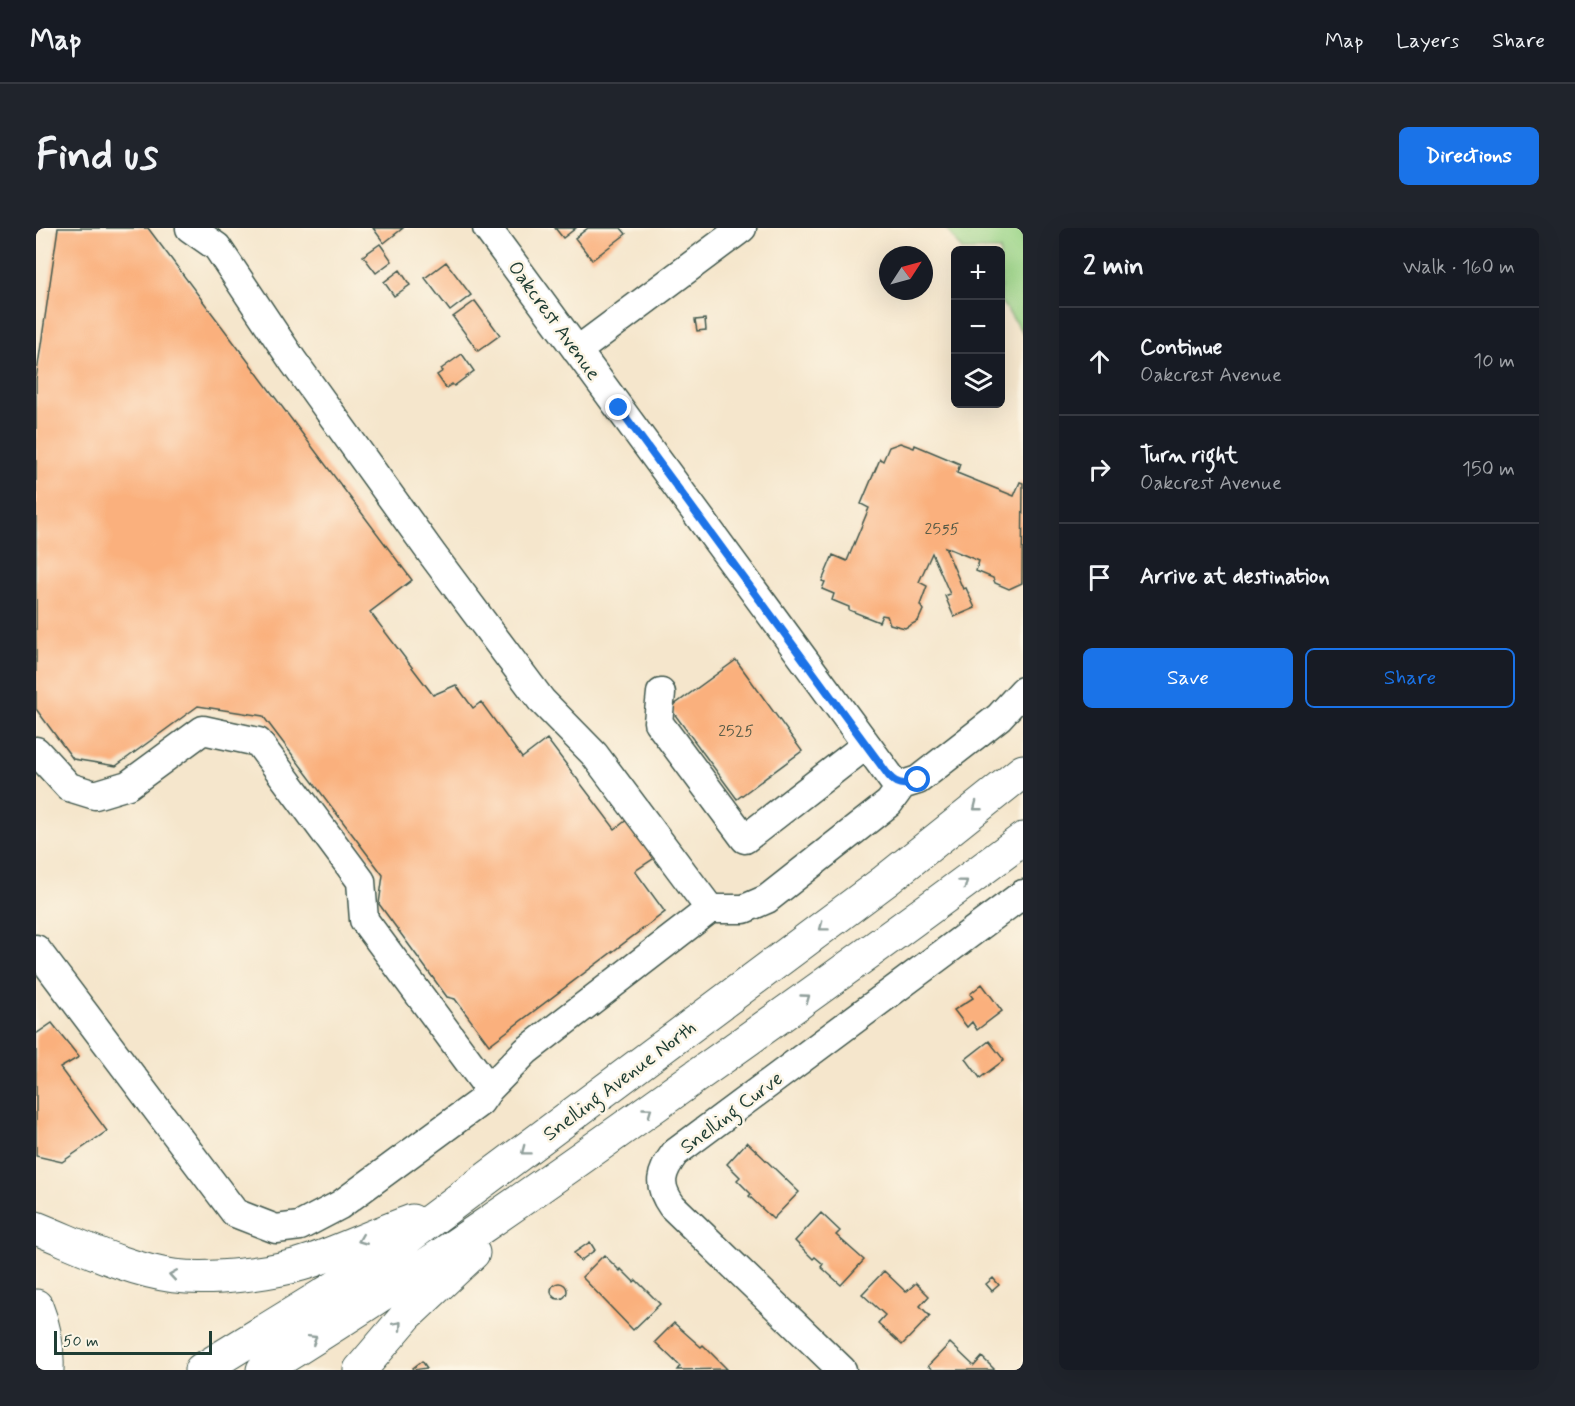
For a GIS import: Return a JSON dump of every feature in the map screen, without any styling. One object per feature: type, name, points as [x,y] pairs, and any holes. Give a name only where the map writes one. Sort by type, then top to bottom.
[{"type":"highway","name":"Snelling Avenue North","points":[[201,1370],[367,1268],[885,881],[1023,771]]},
{"type":"highway","name":"Snelling Avenue North","points":[[263,1370],[355,1313],[605,1142],[924,914],[1023,839]]},
{"type":"highway","points":[[360,1370],[407,1315],[459,1264],[605,1142]]},
{"type":"highway","points":[[36,1228],[109,1259],[141,1268],[174,1276],[216,1277],[256,1273],[312,1261],[455,1203]]},
{"type":"highway","points":[[36,1306],[44,1326],[48,1349],[47,1370]]},
{"type":"street","points":[[190,228],[217,247],[293,361],[432,554],[542,700],[594,754],[710,909]]},
{"type":"street","name":"Oakcrest Avenue","points":[[487,228],[866,745],[894,782],[903,785]]},
{"type":"street","points":[[577,351],[742,228]]},
{"type":"street","points":[[36,949],[235,1213],[276,1229],[300,1226],[340,1205],[480,1102],[489,1089],[526,1051],[710,909],[744,909],[767,899],[890,803],[903,785],[918,780],[971,741],[999,717],[1023,691]]},
{"type":"street","points":[[661,693],[658,722],[745,839],[866,745]]},
{"type":"street","points":[[36,751],[69,787],[95,795],[128,786],[202,730],[258,742],[361,881],[363,920],[489,1089]]},
{"type":"street","name":"Snelling Curve","points":[[842,1370],[672,1206],[663,1194],[662,1176],[666,1165],[675,1152],[1023,894]]},
{"type":"green space","points":[[946,228],[1023,228],[1023,333],[1005,308],[1005,246],[959,246]]},
{"type":"building","points":[[58,228],[148,228],[412,580],[370,612],[433,695],[456,685],[473,708],[481,702],[522,758],[547,739],[615,829],[628,819],[656,857],[635,871],[665,912],[489,1045],[455,999],[447,997],[379,904],[383,875],[263,716],[198,706],[116,766],[73,759],[36,709],[36,379]]},
{"type":"building","points":[[373,228],[403,228],[384,243]]},
{"type":"building","points":[[555,228],[576,228],[563,238]]},
{"type":"building","points":[[588,228],[621,228],[626,234],[592,260],[575,238]]},
{"type":"building","points":[[380,244],[392,261],[376,273],[363,256]]},
{"type":"building","points":[[446,262],[471,295],[450,311],[425,278]]},
{"type":"building","points":[[400,270],[410,285],[394,296],[384,282]]},
{"type":"building","points":[[475,301],[500,335],[478,351],[453,317]]},
{"type":"building","points":[[705,319],[706,330],[697,331],[695,320]]},
{"type":"building","points":[[462,354],[474,371],[454,386],[452,384],[446,388],[437,375],[443,371],[441,369]]},
{"type":"building","points":[[900,443],[914,448],[915,445],[960,464],[957,473],[1014,496],[1020,482],[1023,483],[1022,583],[1009,589],[995,583],[993,578],[976,571],[979,561],[945,547],[963,589],[966,588],[975,608],[954,617],[945,596],[950,594],[932,553],[919,582],[927,586],[920,605],[923,610],[918,621],[905,628],[890,624],[887,616],[882,615],[879,622],[849,610],[849,607],[832,600],[834,594],[822,589],[825,582],[822,581],[833,555],[847,561],[869,508],[861,504],[880,459],[883,461],[889,447]]},
{"type":"building","points":[[736,660],[802,751],[737,799],[670,708]]},
{"type":"building","points":[[982,984],[1002,1011],[977,1030],[972,1022],[967,1027],[954,1010],[973,998],[970,994]]},
{"type":"building","points":[[52,1023],[79,1057],[60,1068],[107,1131],[62,1162],[36,1156],[36,1034]]},
{"type":"building","points":[[989,1041],[1004,1060],[980,1078],[966,1059]]},
{"type":"building","points":[[747,1142],[799,1192],[773,1219],[749,1196],[751,1194],[737,1180],[740,1177],[727,1164]]},
{"type":"building","points":[[821,1213],[840,1231],[836,1235],[864,1260],[841,1285],[821,1267],[823,1264],[815,1257],[813,1259],[795,1241]]},
{"type":"building","points":[[590,1242],[595,1250],[580,1261],[574,1253]]},
{"type":"building","points":[[604,1255],[634,1282],[636,1280],[660,1304],[633,1330],[582,1277]]},
{"type":"building","points":[[884,1271],[906,1292],[916,1283],[929,1296],[920,1306],[930,1316],[902,1345],[878,1323],[885,1315],[862,1294]]},
{"type":"building","points":[[993,1278],[999,1285],[992,1291],[986,1284]]},
{"type":"building","points":[[559,1283],[567,1291],[559,1299],[551,1291]]},
{"type":"building","points":[[674,1323],[701,1347],[703,1345],[727,1369],[677,1370],[680,1366],[655,1342]]},
{"type":"building","points":[[950,1343],[974,1366],[982,1357],[995,1370],[933,1370],[928,1366]]},
{"type":"building","points":[[422,1361],[427,1368],[414,1370],[413,1368]]},
{"type":"route","points":[[619,408],[889,776],[894,782],[903,785],[918,780]]}]
